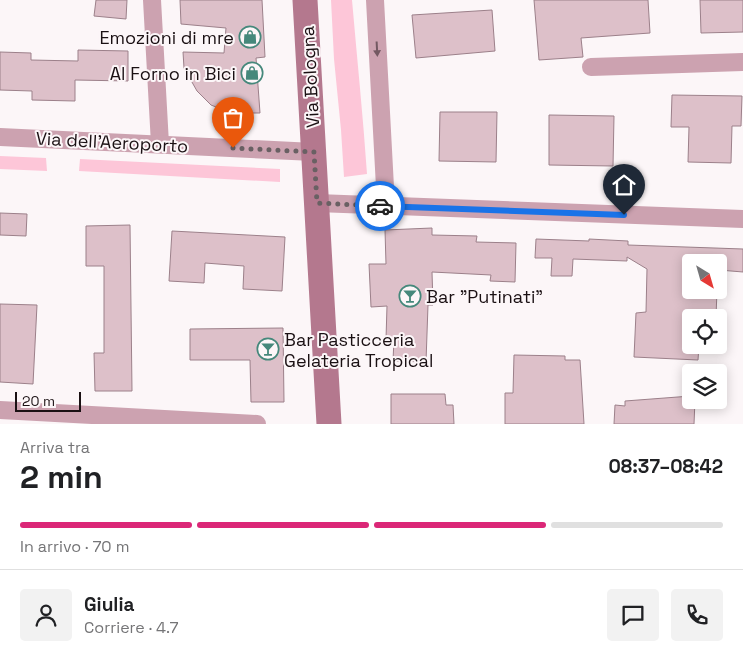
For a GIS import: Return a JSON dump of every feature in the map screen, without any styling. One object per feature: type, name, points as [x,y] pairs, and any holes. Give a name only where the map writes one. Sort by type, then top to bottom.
[{"type":"street","points":[[152,0],[160,144]]},
{"type":"street","name":"Via Bologna","points":[[305,0],[329,424]]},
{"type":"street","points":[[375,0],[386,206]]},
{"type":"street","points":[[591,67],[743,62]]},
{"type":"street","name":"Via dell'Aeroporto","points":[[0,137],[314,152]]},
{"type":"street","points":[[317,203],[743,219]]},
{"type":"street","points":[[0,410],[257,424]]},
{"type":"shaded area","points":[[331,0],[352,0],[367,174],[344,177]]},
{"type":"shaded area","points":[[0,156],[46,158],[47,171],[0,169]]},
{"type":"shaded area","points":[[80,159],[280,169],[280,182],[79,171]]},
{"type":"building","points":[[96,0],[127,0],[126,19],[94,16]]},
{"type":"building","points":[[180,0],[262,0],[265,57],[256,58],[260,113],[231,113],[211,105],[197,91],[184,68],[183,52],[224,53],[226,28],[181,24]]},
{"type":"building","points":[[534,0],[648,0],[650,33],[581,38],[583,57],[539,60]]},
{"type":"building","points":[[700,0],[743,0],[743,32],[701,33]]},
{"type":"building","points":[[492,10],[495,51],[416,58],[412,15]]},
{"type":"building","points":[[78,50],[128,51],[128,81],[75,80],[75,101],[32,100],[32,91],[0,90],[0,52],[31,53],[31,60],[78,61]]},
{"type":"building","points":[[672,95],[742,96],[741,126],[732,126],[731,163],[688,162],[689,127],[671,127]]},
{"type":"building","points":[[440,112],[497,112],[496,162],[439,161]]},
{"type":"building","points":[[549,115],[614,116],[613,166],[549,165]]},
{"type":"building","points":[[0,213],[27,214],[26,236],[0,235]]},
{"type":"building","points":[[130,225],[132,391],[95,391],[94,353],[104,353],[104,266],[86,266],[86,226]]},
{"type":"building","points":[[432,228],[432,235],[477,236],[476,242],[516,243],[515,282],[490,281],[491,275],[432,272],[433,305],[428,305],[426,362],[393,361],[394,339],[386,339],[387,306],[371,307],[369,264],[386,264],[385,230]]},
{"type":"building","points":[[172,231],[285,237],[282,291],[243,289],[244,266],[205,263],[204,283],[169,281]]},
{"type":"building","points":[[536,239],[628,241],[628,245],[743,249],[743,272],[728,271],[728,254],[682,254],[682,299],[717,299],[716,309],[682,309],[682,354],[698,354],[698,360],[634,357],[636,313],[646,312],[647,269],[627,257],[627,261],[573,259],[572,276],[551,276],[552,258],[535,258]]},
{"type":"building","points":[[0,304],[37,305],[33,384],[0,382]]},
{"type":"building","points":[[283,328],[284,402],[251,402],[250,360],[190,360],[190,329]]},
{"type":"building","points":[[514,355],[565,356],[565,360],[580,360],[584,424],[505,424],[505,393],[513,393]]},
{"type":"building","points":[[391,394],[445,394],[446,405],[453,405],[454,424],[391,424]]},
{"type":"building","points":[[682,397],[682,409],[695,409],[694,424],[614,424],[615,405],[625,406],[625,401]]},
{"type":"way so far","points":[[233,148],[314,152],[317,203],[380,206]]},
{"type":"place","name":"Emozioni di mre","points":[[250,37]]},
{"type":"place","name":"Al Forno in Bici","points":[[252,73]]},
{"type":"place","name":"Bar \"Putinati\"","points":[[410,296]]},
{"type":"place","name":"Bar Pasticceria Gelateria Tropical","points":[[268,349]]},
{"type":"route","points":[[380,206],[624,215]]}]
